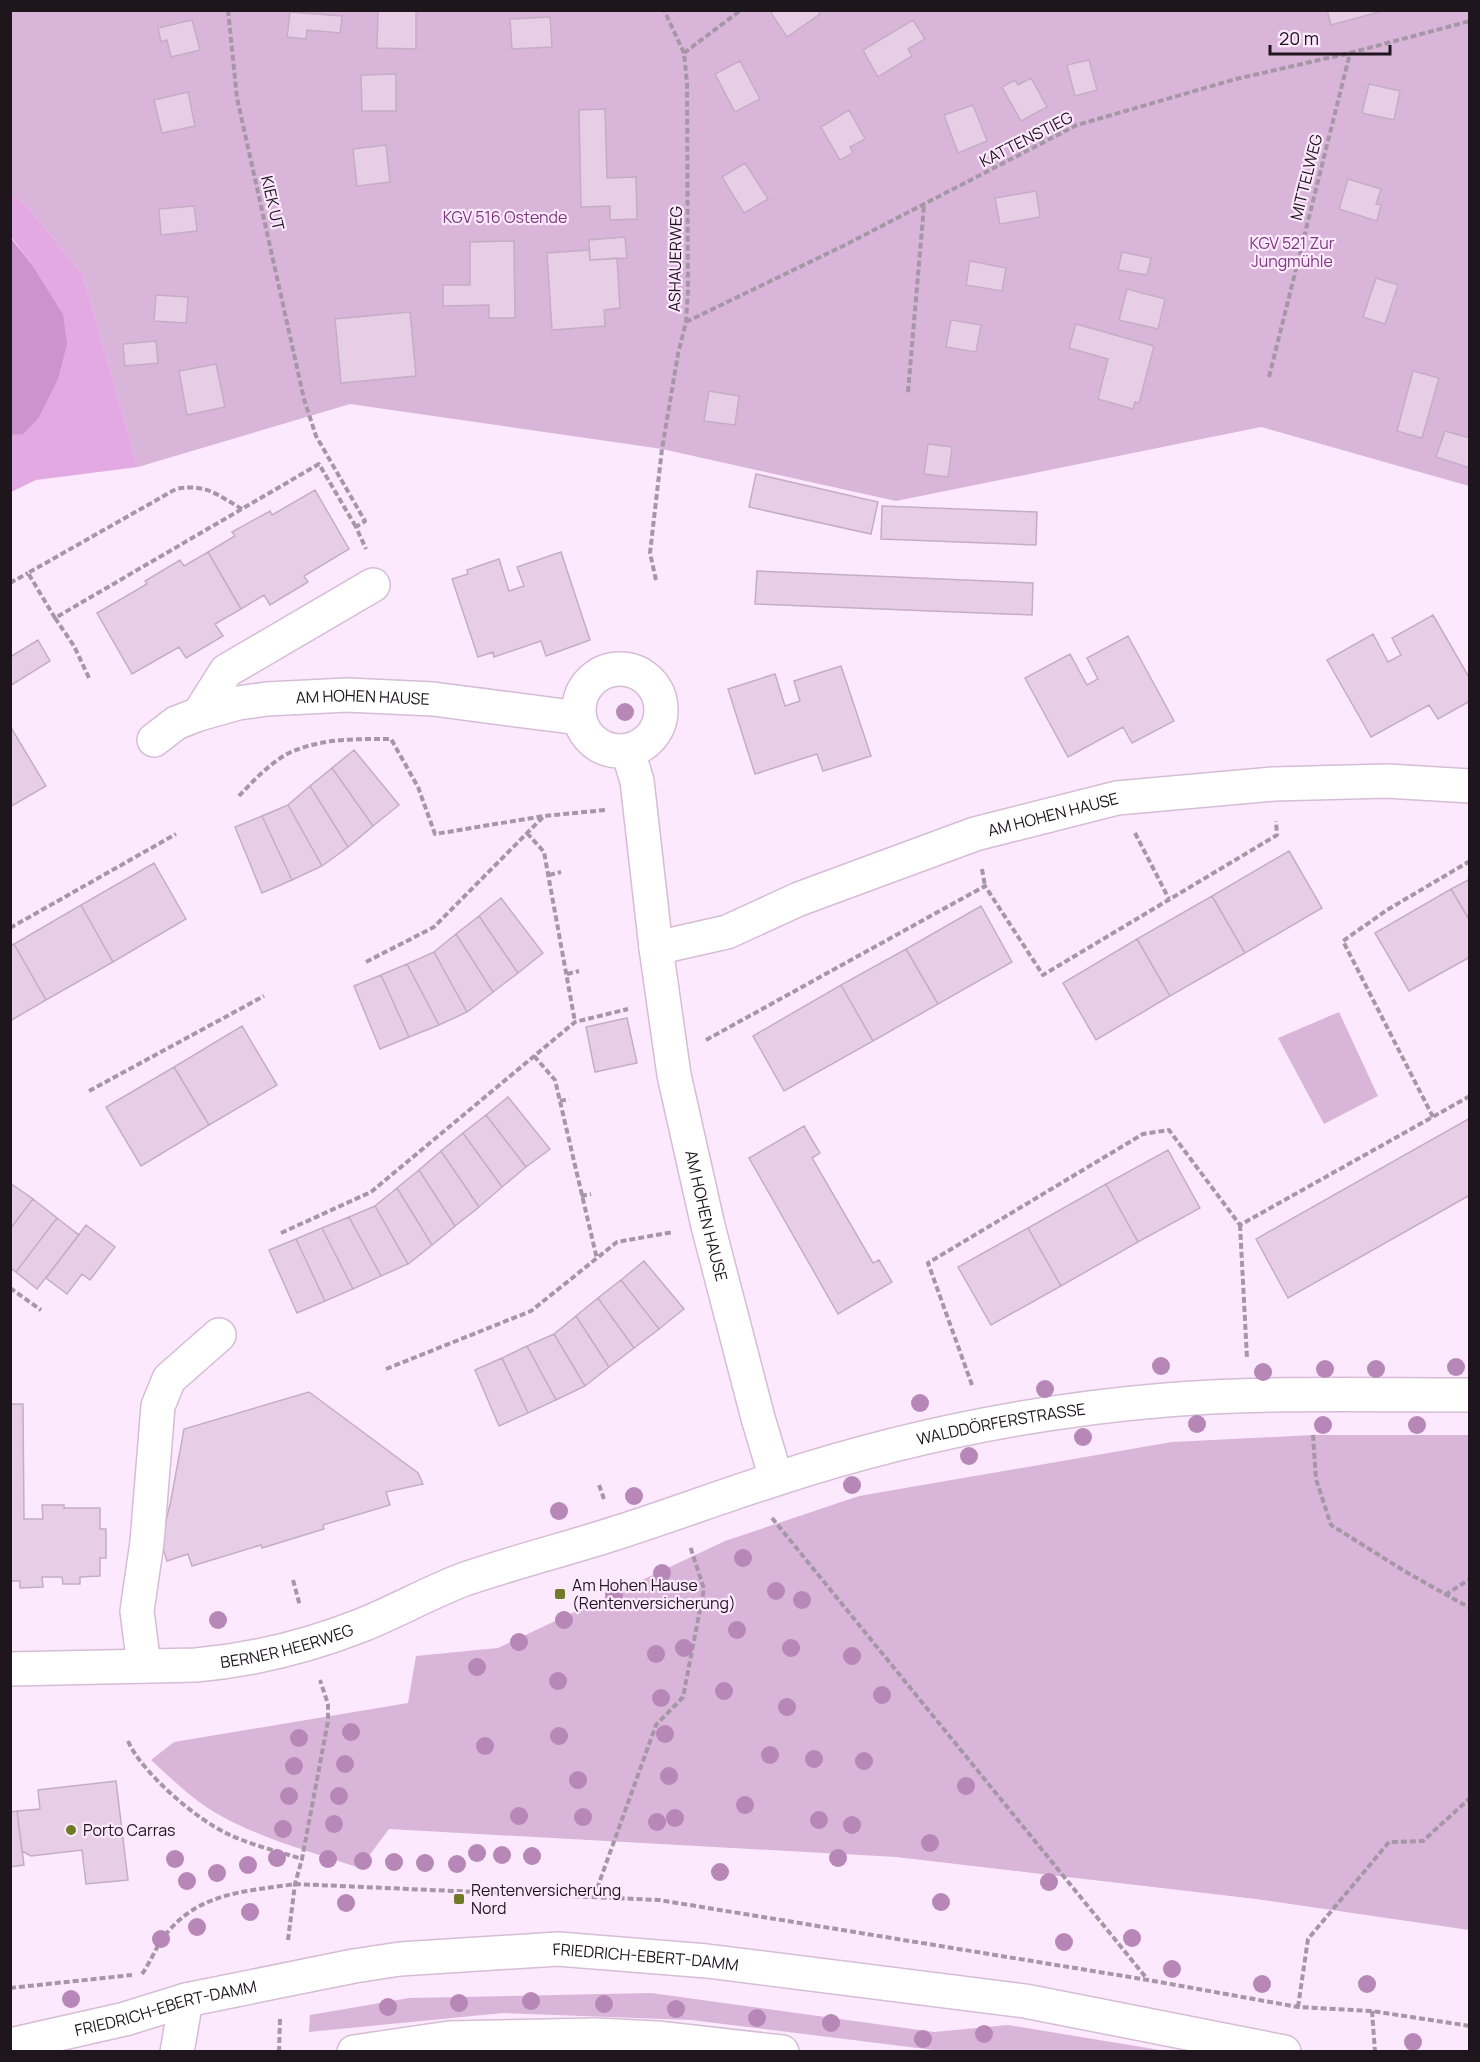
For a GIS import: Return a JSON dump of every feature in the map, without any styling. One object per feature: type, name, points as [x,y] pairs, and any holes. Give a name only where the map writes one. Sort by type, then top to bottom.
[{"type":"street","points":[[199,714],[226,671],[373,585]]},
{"type":"street","points":[[612,669],[625,669],[643,676],[656,690],[660,701],[657,727],[650,738],[640,746],[628,750],[615,751],[597,744],[584,730],[579,718],[578,705],[589,681],[612,669]]},
{"type":"street","name":"AM HOHEN HAUSE","points":[[154,740],[176,723],[199,714],[238,703],[267,699],[347,695],[433,699],[579,718]]},
{"type":"street","name":"AM HOHEN HAUSE","points":[[628,750],[637,781],[656,948],[672,1059],[708,1226],[776,1478]]},
{"type":"street","name":"AM HOHEN HAUSE","points":[[656,948],[727,932],[799,899],[975,834],[1117,798],[1274,784],[1387,781],[1470,786]]},
{"type":"street","points":[[144,1666],[138,1611],[147,1542],[158,1406],[169,1379],[219,1335]]},
{"type":"street","name":"WALDDÖRFERSTRASSE","points":[[548,1553],[615,1533],[776,1478],[906,1441],[986,1424],[1077,1410],[1167,1400],[1251,1396],[1470,1395]]},
{"type":"street","name":"BERNER HEERWEG","points":[[10,1669],[224,1663],[310,1643],[362,1625],[462,1580],[548,1553]]},
{"type":"street","name":"FRIEDRICH-EBERT-DAMM","points":[[10,2045],[125,2019],[186,2000],[323,1972],[400,1959],[558,1949],[707,1960],[1025,2001],[1284,2052]]},
{"type":"street","points":[[177,2052],[186,2000]]},
{"type":"street","points":[[354,2052],[449,2038],[596,2035],[657,2038],[782,2052]]},
{"type":"path","name":"KIEK UT","points":[[228,10],[237,98],[304,399],[316,436],[365,521],[356,527]]},
{"type":"path","name":"ASHAUERWEG","points":[[656,580],[650,553],[651,542],[664,438],[678,354],[686,322],[688,291],[687,83],[684,53],[663,10]]},
{"type":"path","points":[[684,53],[741,10]]},
{"type":"path","name":"KATTENSTIEG","points":[[686,322],[1077,125],[1236,79],[1350,53],[1470,21]]},
{"type":"path","name":"MITTELWEG","points":[[1269,378],[1350,53]]},
{"type":"path","points":[[908,392],[924,204]]},
{"type":"path","points":[[55,618],[319,464],[356,527],[370,558],[373,585]]},
{"type":"path","points":[[10,583],[176,489],[191,485],[212,490],[242,509]]},
{"type":"path","points":[[28,573],[74,646],[90,680]]},
{"type":"path","points":[[239,796],[289,753],[343,739],[391,738],[418,787],[435,834],[544,816],[640,809]]},
{"type":"path","points":[[672,1059],[985,886],[1043,975],[1277,835],[1274,784]]},
{"type":"path","points":[[1117,798],[1168,899]]},
{"type":"path","points":[[366,962],[434,927],[544,816]]},
{"type":"path","points":[[527,833],[544,852],[576,1022]]},
{"type":"path","points":[[10,928],[176,834]]},
{"type":"path","points":[[1433,1117],[1343,941],[1387,910],[1470,861]]},
{"type":"path","points":[[549,875],[561,873]]},
{"type":"path","points":[[567,974],[579,971]]},
{"type":"path","points":[[89,1091],[264,996]]},
{"type":"path","points":[[281,1233],[371,1192],[576,1022],[664,1000]]},
{"type":"path","points":[[534,1056],[555,1080],[597,1258]]},
{"type":"path","points":[[1240,1225],[1470,1096]]},
{"type":"path","points":[[560,1101],[569,1098]]},
{"type":"path","points":[[972,1385],[928,1263],[1143,1134],[1169,1130],[1240,1225],[1247,1358]]},
{"type":"path","points":[[581,1196],[591,1194]]},
{"type":"path","points":[[386,1369],[531,1311],[617,1242],[708,1226]]},
{"type":"path","points":[[10,1288],[41,1310]]},
{"type":"path","points":[[1313,1435],[1317,1479],[1331,1525],[1470,1608]]},
{"type":"path","points":[[770,1515],[1148,1980]]},
{"type":"path","points":[[594,1897],[656,1725],[683,1697],[704,1589],[689,1543]]},
{"type":"path","points":[[1445,1595],[1470,1579]]},
{"type":"path","points":[[295,1884],[302,1859],[328,1721],[328,1704]]},
{"type":"path","points":[[128,1741],[133,1753],[152,1775],[195,1814],[227,1834],[302,1859]]},
{"type":"path","points":[[1298,2007],[1308,1939],[1389,1842],[1424,1840],[1470,1798]]},
{"type":"path","points":[[1375,2052],[1372,2011],[1470,2026]]},
{"type":"green space","points":[[11,11],[1469,11],[1469,486],[1261,427],[896,501],[662,449],[350,404],[138,467],[83,275],[26,205],[11,194]]},
{"type":"green space","points":[[1339,1012],[1378,1096],[1324,1124],[1278,1038]]},
{"type":"green space","points":[[1313,1435],[1469,1435],[1469,1930],[1256,1899],[896,1857],[389,1829],[360,1868],[273,1839],[223,1817],[194,1798],[151,1760],[174,1742],[408,1703],[416,1656],[498,1648],[725,1541],[859,1496],[1172,1442]]},
{"type":"green space","points":[[651,1993],[934,2032],[1008,2025],[1166,2051],[942,2051],[691,2020],[503,2013],[309,2032],[310,2015],[409,1998]]},
{"type":"shaded area","points":[[11,194],[26,205],[83,275],[138,467],[36,480],[11,492],[11,435],[23,433],[63,314],[33,266],[11,237]]},
{"type":"shaded area","points":[[10,237],[33,266],[63,314],[67,344],[58,379],[38,419],[23,434],[11,435]]},
{"type":"building","points":[[378,10],[416,10],[416,49],[377,48]]},
{"type":"building","points":[[775,10],[818,10],[820,14],[787,37],[771,13]]},
{"type":"building","points":[[1327,10],[1378,10],[1379,12],[1331,25]]},
{"type":"building","points":[[290,12],[342,16],[340,33],[307,30],[306,39],[287,37]]},
{"type":"building","points":[[550,17],[552,47],[512,49],[510,19]]},
{"type":"building","points":[[192,20],[200,50],[171,57],[167,40],[161,42],[158,28]]},
{"type":"building","points":[[913,20],[925,39],[908,49],[912,56],[878,77],[863,50]]},
{"type":"building","points":[[1089,60],[1097,90],[1075,96],[1067,65]]},
{"type":"building","points":[[740,61],[760,99],[735,112],[715,74]]},
{"type":"building","points":[[396,74],[396,111],[362,111],[361,75]]},
{"type":"building","points":[[1031,78],[1047,107],[1021,121],[1002,87],[1015,80],[1018,85]]},
{"type":"building","points":[[1369,84],[1400,91],[1394,120],[1362,113]]},
{"type":"building","points":[[188,92],[195,126],[162,133],[154,100]]},
{"type":"building","points":[[973,105],[987,141],[958,153],[944,115]]},
{"type":"building","points":[[605,109],[607,178],[636,177],[637,219],[610,220],[610,206],[581,207],[579,110]]},
{"type":"building","points":[[849,110],[865,139],[850,147],[853,153],[840,160],[821,127]]},
{"type":"building","points":[[386,145],[390,182],[357,186],[353,149]]},
{"type":"building","points":[[745,163],[768,199],[744,213],[722,177]]},
{"type":"building","points":[[1348,179],[1381,189],[1376,204],[1381,205],[1377,221],[1339,209]]},
{"type":"building","points":[[1036,191],[1040,217],[1000,224],[995,198]]},
{"type":"building","points":[[194,206],[197,231],[161,235],[159,209]]},
{"type":"building","points":[[625,237],[627,258],[590,260],[589,240]]},
{"type":"building","points":[[514,241],[515,318],[489,318],[489,305],[443,306],[443,285],[470,285],[470,242]]},
{"type":"building","points":[[589,250],[590,260],[617,258],[620,308],[604,310],[605,326],[552,330],[547,253]]},
{"type":"building","points":[[1122,252],[1151,258],[1147,275],[1118,270]]},
{"type":"building","points":[[970,261],[1006,268],[1002,291],[966,285]]},
{"type":"building","points":[[1376,278],[1398,285],[1385,324],[1363,317]]},
{"type":"building","points":[[1127,289],[1165,299],[1158,329],[1119,320]]},
{"type":"building","points":[[156,295],[188,297],[186,323],[154,321]]},
{"type":"building","points":[[410,312],[416,376],[341,383],[335,319]]},
{"type":"building","points":[[951,320],[981,325],[976,352],[946,347]]},
{"type":"building","points":[[1076,324],[1154,346],[1139,403],[1135,402],[1133,409],[1098,399],[1108,359],[1069,348]]},
{"type":"building","points":[[156,341],[158,363],[125,366],[123,344]]},
{"type":"building","points":[[216,364],[225,407],[187,415],[179,371]]},
{"type":"building","points":[[1413,371],[1439,378],[1422,438],[1397,431]]},
{"type":"building","points":[[709,391],[739,396],[735,425],[704,421]]},
{"type":"building","points":[[1445,431],[1470,438],[1470,468],[1436,457]]},
{"type":"building","points":[[928,444],[952,447],[948,477],[924,474]]},
{"type":"building","points":[[756,474],[878,502],[871,534],[749,507]]},
{"type":"building","points":[[315,490],[349,549],[304,576],[308,582],[270,605],[264,595],[241,609],[208,552],[235,536],[232,532],[270,511],[272,515]]},
{"type":"building","points":[[882,506],[1037,512],[1036,545],[881,539]]},
{"type":"building","points":[[208,552],[241,609],[215,624],[223,636],[186,658],[179,647],[132,674],[97,613],[147,584],[145,581],[180,560],[184,566]]},
{"type":"building","points":[[561,552],[590,640],[546,656],[541,641],[494,657],[493,652],[478,657],[452,579],[468,574],[467,570],[499,559],[509,591],[524,586],[517,567]]},
{"type":"building","points":[[757,571],[1033,583],[1032,615],[755,604]]},
{"type":"building","points":[[1433,615],[1470,679],[1470,701],[1438,719],[1429,705],[1371,737],[1327,660],[1373,634],[1388,662],[1401,655],[1392,638]]},
{"type":"building","points":[[1128,636],[1174,721],[1132,743],[1123,727],[1068,757],[1025,678],[1070,654],[1087,685],[1098,679],[1087,658]]},
{"type":"building","points":[[38,640],[50,661],[10,686],[10,657]]},
{"type":"building","points":[[841,666],[871,756],[823,771],[817,754],[755,774],[728,689],[775,674],[785,706],[800,701],[794,681]]},
{"type":"building","points":[[10,726],[46,786],[10,807]]},
{"type":"building","points":[[354,750],[399,805],[373,826],[332,768]]},
{"type":"building","points":[[332,768],[373,826],[348,847],[310,786]]},
{"type":"building","points":[[310,786],[348,847],[322,866],[288,805]]},
{"type":"building","points":[[288,805],[322,866],[292,880],[262,816]]},
{"type":"building","points":[[262,816],[292,880],[262,893],[235,827]]},
{"type":"building","points":[[1289,851],[1322,908],[1245,953],[1212,896]]},
{"type":"building","points":[[154,863],[186,919],[113,962],[81,905]]},
{"type":"building","points":[[1470,879],[1470,921],[1451,889]]},
{"type":"building","points":[[1451,889],[1470,921],[1470,957],[1409,991],[1375,933]]},
{"type":"building","points":[[1212,896],[1245,953],[1170,996],[1137,939]]},
{"type":"building","points":[[501,898],[543,953],[518,973],[479,916]]},
{"type":"building","points":[[81,905],[113,962],[46,1000],[14,944]]},
{"type":"building","points":[[981,906],[1012,962],[938,1004],[906,949]]},
{"type":"building","points":[[479,916],[518,973],[493,992],[456,934]]},
{"type":"building","points":[[456,934],[493,992],[467,1012],[434,952]]},
{"type":"building","points":[[1137,939],[1170,996],[1096,1040],[1063,983]]},
{"type":"building","points":[[14,944],[46,1000],[10,1021],[10,946]]},
{"type":"building","points":[[906,949],[938,1004],[873,1041],[841,985]]},
{"type":"building","points":[[434,952],[467,1012],[439,1025],[407,964]]},
{"type":"building","points":[[407,964],[439,1025],[409,1037],[381,975]]},
{"type":"building","points":[[381,975],[409,1037],[380,1049],[354,986]]},
{"type":"building","points":[[841,985],[873,1041],[784,1091],[753,1036]]},
{"type":"building","points":[[627,1018],[637,1063],[595,1072],[586,1027]]},
{"type":"building","points":[[242,1026],[277,1085],[209,1125],[174,1067]]},
{"type":"building","points":[[174,1067],[209,1125],[141,1166],[106,1107]]},
{"type":"building","points":[[508,1097],[550,1149],[526,1167],[486,1115]]},
{"type":"building","points":[[486,1115],[526,1167],[502,1187],[463,1133]]},
{"type":"building","points":[[1470,1118],[1470,1195],[1288,1298],[1256,1239]]},
{"type":"building","points":[[804,1126],[820,1153],[812,1158],[873,1263],[879,1260],[892,1282],[838,1314],[749,1158]]},
{"type":"building","points":[[463,1133],[502,1187],[479,1207],[441,1151]]},
{"type":"building","points":[[1168,1150],[1200,1208],[1138,1242],[1106,1184]]},
{"type":"building","points":[[441,1151],[479,1207],[455,1226],[419,1170]]},
{"type":"building","points":[[419,1170],[455,1226],[432,1245],[397,1188]]},
{"type":"building","points":[[10,1183],[33,1199],[10,1229]]},
{"type":"building","points":[[1106,1184],[1138,1242],[1061,1286],[1028,1228]]},
{"type":"building","points":[[397,1188],[432,1245],[408,1264],[375,1206]]},
{"type":"building","points":[[33,1199],[57,1218],[16,1272],[10,1268],[10,1229]]},
{"type":"building","points":[[375,1206],[408,1264],[381,1276],[349,1217]]},
{"type":"building","points":[[349,1217],[381,1276],[353,1289],[322,1228]]},
{"type":"building","points":[[57,1218],[79,1235],[37,1289],[16,1272]]},
{"type":"building","points":[[86,1225],[115,1247],[90,1280],[82,1274],[67,1294],[46,1278]]},
{"type":"building","points":[[322,1228],[353,1289],[325,1301],[296,1239]]},
{"type":"building","points":[[1028,1228],[1061,1286],[991,1325],[958,1267]]},
{"type":"building","points":[[296,1239],[325,1301],[297,1313],[269,1250]]},
{"type":"building","points":[[644,1261],[684,1309],[659,1329],[621,1280]]},
{"type":"building","points":[[621,1280],[659,1329],[634,1348],[598,1298]]},
{"type":"building","points":[[598,1298],[634,1348],[609,1367],[576,1316]]},
{"type":"building","points":[[576,1316],[609,1367],[585,1386],[554,1334]]},
{"type":"building","points":[[554,1334],[585,1386],[556,1400],[527,1346]]},
{"type":"building","points":[[527,1346],[556,1400],[528,1413],[502,1358]]},
{"type":"building","points":[[502,1358],[528,1413],[499,1426],[475,1370]]},
{"type":"building","points":[[309,1392],[418,1473],[423,1484],[386,1492],[390,1505],[323,1525],[324,1529],[262,1548],[261,1545],[192,1566],[188,1554],[167,1561],[161,1542],[184,1429]]},
{"type":"building","points":[[10,1404],[23,1404],[24,1519],[43,1519],[42,1505],[64,1505],[64,1508],[100,1508],[100,1529],[106,1529],[106,1558],[100,1558],[100,1576],[80,1577],[80,1584],[63,1584],[62,1577],[42,1577],[43,1587],[20,1588],[20,1581],[10,1581]]},
{"type":"building","name":"Porto Carras","points":[[116,1781],[128,1880],[86,1884],[82,1850],[31,1856],[22,1851],[17,1811],[40,1809],[38,1790]]},
{"type":"building","points":[[17,1811],[24,1865],[10,1867],[10,1812]]},
{"type":"place","name":"Am Hohen Hause (Rentenversicherung)","points":[[560,1594]]},
{"type":"place","name":"Porto Carras","points":[[71,1830]]},
{"type":"place","name":"Rentenversicherung Nord","points":[[459,1899]]},
{"type":"park label","name":"KGV 516 Ostende","points":[[505,217]]},
{"type":"park label","name":"KGV 521 Zur Jungmühle","points":[[1292,252]]}]
